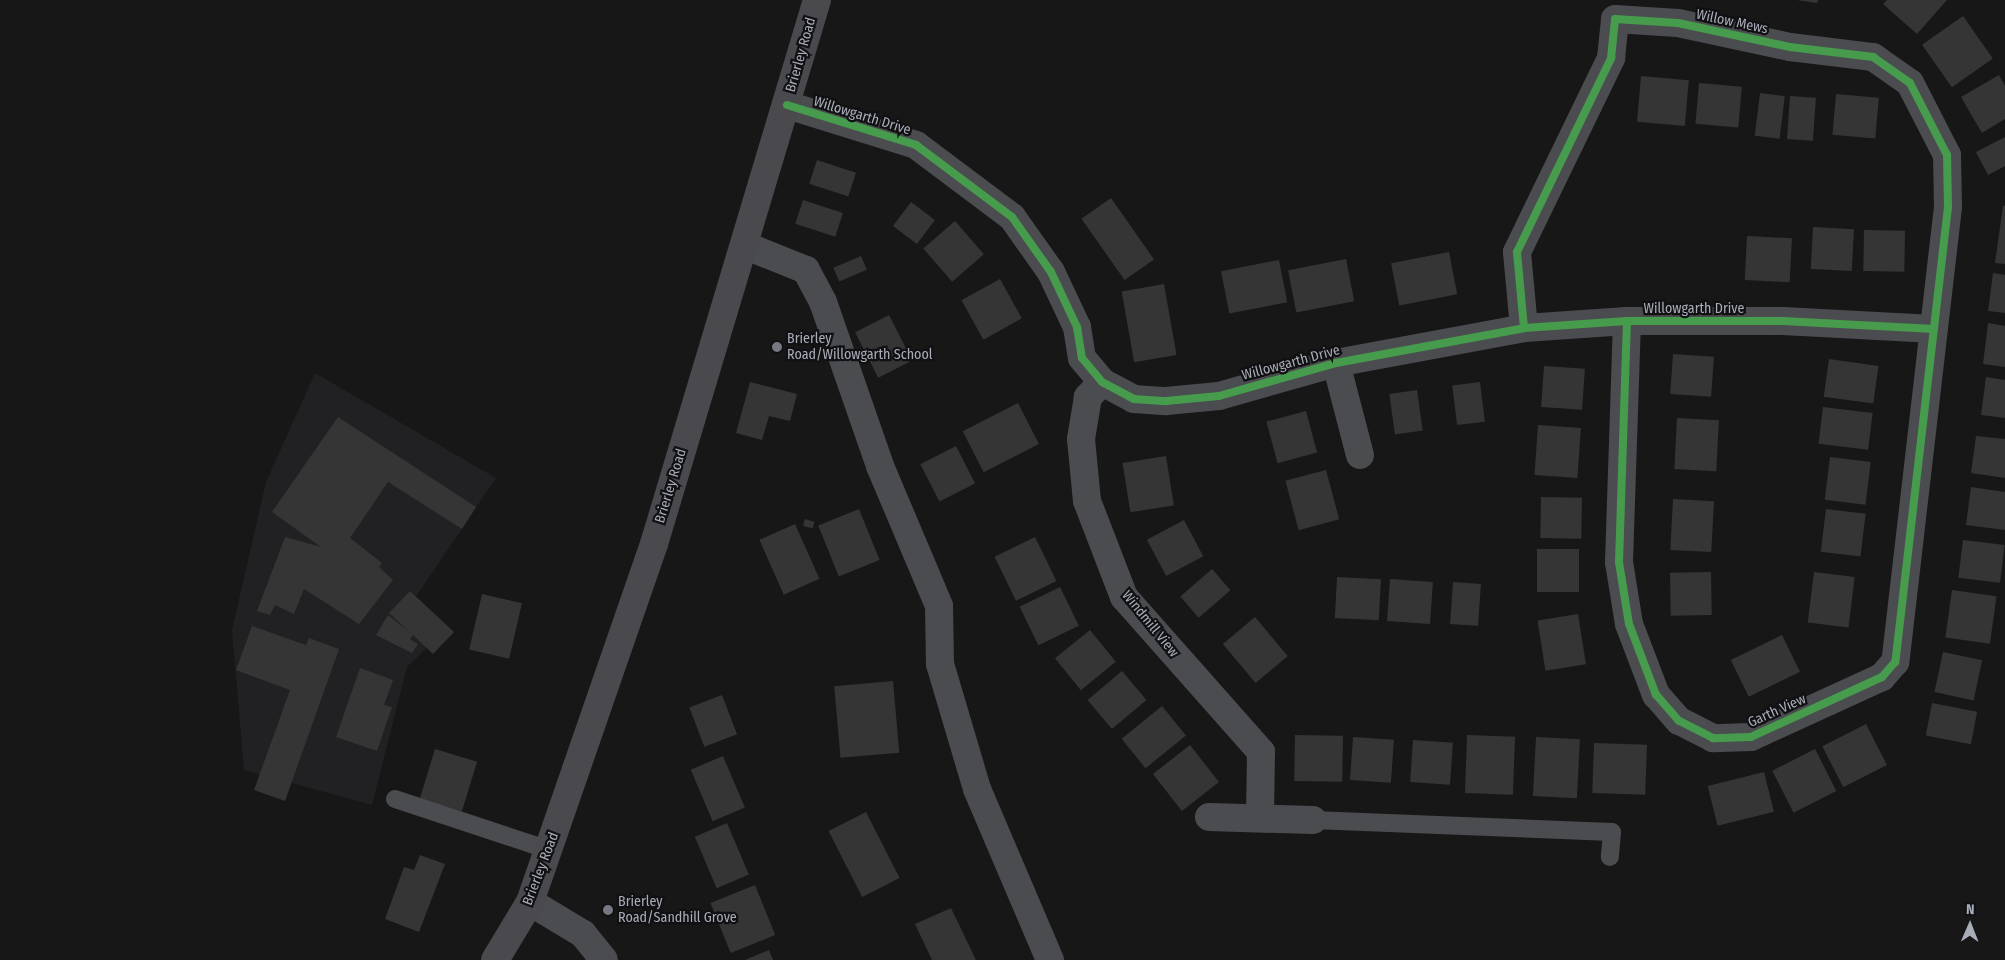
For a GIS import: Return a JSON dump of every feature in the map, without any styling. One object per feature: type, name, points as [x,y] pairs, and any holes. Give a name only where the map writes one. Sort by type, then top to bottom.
[{"type":"street","name":"Brierley Road","points":[[494,960],[530,902],[654,544],[817,0]]},
{"type":"street","name":"Willow Mews","points":[[1524,328],[1517,252],[1611,58],[1615,19],[1678,23],[1790,47],[1873,57],[1910,83],[1947,155],[1948,207],[1934,329]]},
{"type":"street","name":"Willowgarth Drive","points":[[787,105],[916,145],[1012,217],[1051,272],[1077,328],[1082,358],[1102,382],[1134,399],[1166,401],[1219,396],[1336,363],[1524,328],[1627,321],[1783,321],[1934,329]]},
{"type":"street","points":[[744,245],[806,270],[823,302],[880,466],[939,606],[940,664],[977,789],[1050,960]]},
{"type":"street","name":"Garth View","points":[[1627,321],[1618,562],[1629,624],[1656,695],[1679,721],[1713,738],[1751,737],[1882,677],[1895,662],[1934,329]]},
{"type":"street","points":[[1336,363],[1360,455]]},
{"type":"street","name":"Windmill View","points":[[1102,382],[1088,397],[1081,439],[1087,501],[1124,597],[1261,752],[1260,818]]},
{"type":"street","points":[[1209,817],[1313,820]]},
{"type":"street","points":[[530,902],[583,934],[604,960]]},
{"type":"lane","points":[[395,799],[549,850]]},
{"type":"lane","points":[[1313,820],[1612,832],[1610,857]]},
{"type":"shaded area","points":[[315,373],[496,478],[415,598],[437,638],[407,667],[372,805],[244,770],[232,630],[266,482]]},
{"type":"building","points":[[1797,0],[1818,0],[1817,3]]},
{"type":"building","points":[[1887,0],[1947,0],[1917,34],[1883,4]]},
{"type":"building","points":[[1963,16],[1993,59],[1952,87],[1922,45]]},
{"type":"building","points":[[1999,75],[2005,86],[2005,119],[1982,133],[1961,97]]},
{"type":"building","points":[[1641,76],[1689,80],[1685,126],[1637,122]]},
{"type":"building","points":[[1699,83],[1742,87],[1738,128],[1695,124]]},
{"type":"building","points":[[1760,93],[1785,96],[1780,139],[1755,136]]},
{"type":"building","points":[[1836,94],[1879,98],[1875,139],[1832,135]]},
{"type":"building","points":[[1790,96],[1816,98],[1813,141],[1787,139]]},
{"type":"building","points":[[2005,137],[2005,166],[1988,175],[1976,152]]},
{"type":"building","points":[[817,160],[856,173],[848,196],[809,184]]},
{"type":"building","points":[[1111,198],[1154,259],[1125,280],[1082,219]]},
{"type":"building","points":[[803,200],[843,213],[835,237],[795,224]]},
{"type":"building","points":[[911,202],[935,220],[917,244],[893,226]]},
{"type":"building","points":[[2003,206],[2005,206],[2005,264],[1995,263]]},
{"type":"building","points":[[955,221],[984,254],[952,282],[923,249]]},
{"type":"building","points":[[1813,227],[1854,229],[1852,271],[1811,269]]},
{"type":"building","points":[[1864,230],[1905,231],[1904,272],[1863,271]]},
{"type":"building","points":[[1747,236],[1792,238],[1790,282],[1745,280]]},
{"type":"building","points":[[1449,252],[1457,294],[1399,305],[1391,263]]},
{"type":"building","points":[[861,256],[867,270],[839,282],[833,268]]},
{"type":"building","points":[[1346,259],[1354,301],[1296,312],[1288,270]]},
{"type":"building","points":[[1279,260],[1287,302],[1229,313],[1221,271]]},
{"type":"building","points":[[1993,273],[2005,275],[2005,313],[1988,311]]},
{"type":"building","points":[[1000,279],[1022,318],[983,340],[962,300]]},
{"type":"building","points":[[1164,284],[1177,355],[1134,362],[1122,291]]},
{"type":"building","points":[[889,315],[912,360],[878,378],[855,332]]},
{"type":"building","points":[[1988,323],[2005,326],[2005,367],[1983,364]]},
{"type":"building","points":[[1673,354],[1714,357],[1711,397],[1670,394]]},
{"type":"building","points":[[1829,359],[1879,366],[1873,404],[1824,397]]},
{"type":"building","points":[[1544,366],[1585,369],[1582,410],[1541,407]]},
{"type":"building","points":[[1986,377],[2005,380],[2005,418],[1981,415]]},
{"type":"building","points":[[750,382],[797,394],[790,421],[769,416],[762,440],[736,433]]},
{"type":"building","points":[[1480,382],[1485,422],[1457,425],[1452,385]]},
{"type":"building","points":[[1417,390],[1423,431],[1395,434],[1389,394]]},
{"type":"building","points":[[1018,403],[1039,444],[984,472],[963,431]]},
{"type":"building","points":[[1823,407],[1873,413],[1868,450],[1818,444]]},
{"type":"building","points":[[1306,411],[1317,453],[1278,463],[1266,422]]},
{"type":"building","points":[[338,417],[476,507],[462,529],[388,482],[350,538],[382,563],[379,567],[393,580],[359,624],[304,589],[294,614],[275,605],[270,615],[257,611],[285,537],[321,547],[272,512]]},
{"type":"building","points":[[1677,418],[1719,420],[1716,471],[1674,469]]},
{"type":"building","points":[[1538,425],[1581,428],[1577,478],[1535,475]]},
{"type":"building","points":[[1976,436],[2005,439],[2005,478],[1971,473]]},
{"type":"building","points":[[956,446],[975,483],[939,502],[920,464]]},
{"type":"building","points":[[1166,456],[1174,505],[1130,512],[1123,463]]},
{"type":"building","points":[[1830,457],[1871,462],[1865,505],[1825,500]]},
{"type":"building","points":[[1326,470],[1339,519],[1299,530],[1285,481]]},
{"type":"building","points":[[1971,487],[2005,492],[2005,530],[1966,525]]},
{"type":"building","points":[[1541,497],[1582,498],[1581,539],[1540,538]]},
{"type":"building","points":[[1673,499],[1714,501],[1711,552],[1670,550]]},
{"type":"building","points":[[859,509],[880,560],[839,576],[818,525]]},
{"type":"building","points":[[1826,509],[1866,514],[1860,557],[1821,552]]},
{"type":"building","points":[[805,519],[815,522],[813,529],[803,526]]},
{"type":"building","points":[[1184,520],[1203,556],[1166,576],[1147,540]]},
{"type":"building","points":[[795,524],[819,579],[784,595],[759,540]]},
{"type":"building","points":[[1035,537],[1056,581],[1016,601],[995,557]]},
{"type":"building","points":[[1963,540],[2005,545],[2000,583],[1958,578]]},
{"type":"building","points":[[1537,549],[1579,549],[1579,592],[1537,592]]},
{"type":"building","points":[[1212,569],[1230,590],[1199,618],[1180,597]]},
{"type":"building","points":[[1711,572],[1712,615],[1671,616],[1670,573]]},
{"type":"building","points":[[1814,572],[1855,577],[1848,628],[1808,623]]},
{"type":"building","points":[[1337,577],[1381,579],[1379,620],[1335,618]]},
{"type":"building","points":[[1390,579],[1433,582],[1430,624],[1387,621]]},
{"type":"building","points":[[1453,582],[1481,584],[1478,626],[1450,624]]},
{"type":"building","points":[[1060,587],[1079,626],[1038,645],[1020,607]]},
{"type":"building","points":[[1952,590],[1997,596],[1990,644],[1945,638]]},
{"type":"building","points":[[410,591],[454,632],[433,654],[413,635],[410,639],[418,644],[412,653],[376,635],[388,615],[411,633],[389,613]]},
{"type":"building","points":[[482,594],[522,603],[509,659],[469,650]]},
{"type":"building","points":[[1578,614],[1586,664],[1545,671],[1538,620]]},
{"type":"building","points":[[1255,617],[1288,656],[1256,683],[1223,644]]},
{"type":"building","points":[[252,626],[306,645],[309,638],[339,649],[285,801],[254,790],[290,690],[236,670]]},
{"type":"building","points":[[1090,630],[1116,662],[1081,690],[1055,658]]},
{"type":"building","points":[[1782,635],[1800,672],[1749,697],[1731,660]]},
{"type":"building","points":[[1943,652],[1982,660],[1974,700],[1934,692]]},
{"type":"building","points":[[360,668],[393,680],[384,705],[392,707],[377,751],[336,737]]},
{"type":"building","points":[[1122,671],[1146,700],[1112,729],[1088,700]]},
{"type":"building","points":[[893,681],[899,753],[840,758],[834,686]]},
{"type":"building","points":[[722,695],[737,734],[704,747],[689,708]]},
{"type":"building","points":[[1932,703],[1977,712],[1971,744],[1926,735]]},
{"type":"building","points":[[1162,706],[1186,736],[1146,768],[1122,739]]},
{"type":"building","points":[[1866,724],[1887,765],[1843,787],[1822,746]]},
{"type":"building","points":[[1295,735],[1343,736],[1342,782],[1294,781]]},
{"type":"building","points":[[1467,735],[1515,737],[1513,795],[1465,793]]},
{"type":"building","points":[[1353,737],[1394,740],[1391,783],[1350,780]]},
{"type":"building","points":[[1536,737],[1580,739],[1577,798],[1533,796]]},
{"type":"building","points":[[1413,740],[1453,743],[1450,785],[1410,782]]},
{"type":"building","points":[[1594,743],[1647,745],[1645,795],[1592,793]]},
{"type":"building","points":[[1190,745],[1219,782],[1182,811],[1153,774]]},
{"type":"building","points":[[435,749],[477,762],[462,812],[420,799]]},
{"type":"building","points":[[1815,749],[1836,791],[1794,813],[1772,771]]},
{"type":"building","points":[[723,756],[745,808],[713,821],[691,770]]},
{"type":"building","points":[[1764,772],[1774,812],[1718,826],[1708,786]]},
{"type":"building","points":[[866,812],[900,878],[862,897],[829,831]]},
{"type":"building","points":[[727,823],[749,875],[717,888],[695,837]]},
{"type":"building","points":[[420,855],[445,864],[419,932],[385,919],[404,867],[414,870]]},
{"type":"building","points":[[755,885],[775,935],[731,953],[710,903]]},
{"type":"building","points":[[951,908],[976,960],[932,960],[915,924]]},
{"type":"building","points":[[769,950],[773,960],[745,960]]},
{"type":"cycle path","points":[[1524,328],[1517,252],[1611,58],[1615,19],[1678,23],[1790,47],[1873,57],[1910,83],[1947,155],[1948,207],[1895,662],[1882,677],[1751,737],[1713,738],[1679,721],[1656,695],[1629,624],[1619,562],[1627,321]]},
{"type":"cycle path","points":[[787,105],[916,145],[1012,217],[1051,272],[1077,327],[1082,358],[1102,382],[1134,399],[1166,401],[1219,396],[1336,363],[1524,328],[1627,321],[1783,321],[1934,329]]},
{"type":"place","name":"Brierley Road/Willowgarth School","points":[[777,347]]},
{"type":"place","name":"Brierley Road/Sandhill Grove","points":[[608,910]]}]
